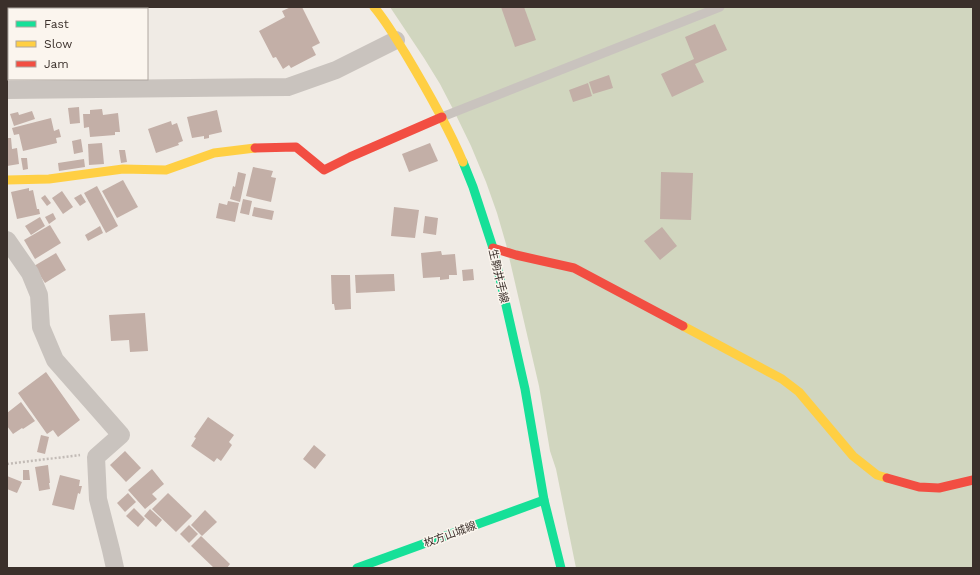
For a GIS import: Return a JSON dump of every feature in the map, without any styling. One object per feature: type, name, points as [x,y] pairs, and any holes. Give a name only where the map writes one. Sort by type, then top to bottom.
[{"type":"street","name":"生駒井手線","points":[[374,7],[382,16],[428,91],[458,151],[473,187],[493,248],[525,389],[544,500],[561,568]]},
{"type":"street","points":[[7,89],[288,87],[336,70],[396,40]]},
{"type":"street","points":[[7,180],[49,179],[123,169],[166,170],[214,153],[256,148],[296,147],[324,170],[356,154],[442,117]]},
{"type":"street","points":[[7,240],[30,273],[39,295],[40,327],[55,360],[121,435],[96,457],[98,499],[112,550],[115,568]]},
{"type":"street","points":[[493,248],[516,255],[574,268],[782,379],[799,392],[853,456],[877,475],[925,488],[939,488],[973,480]]},
{"type":"street","name":"枚方山城線","points":[[357,568],[544,500]]},
{"type":"lane","points":[[442,117],[720,7]]},
{"type":"path","points":[[7,464],[80,455],[96,457]]},
{"type":"green space","points":[[390,7],[973,7],[973,568],[576,568],[556,469],[550,451],[539,386],[506,244],[497,213],[471,146],[440,84]]},
{"type":"building","points":[[291,7],[302,7],[320,43],[312,47],[316,55],[291,68],[289,65],[283,69],[276,57],[273,58],[259,31],[285,17],[282,11]]},
{"type":"building","points":[[501,7],[524,7],[536,40],[515,47]]},
{"type":"building","points":[[715,24],[727,50],[695,64],[704,82],[672,97],[661,74],[694,59],[685,37]]},
{"type":"building","points":[[609,75],[613,88],[593,94],[589,82]]},
{"type":"building","points":[[588,83],[592,96],[573,102],[569,90]]},
{"type":"building","points":[[79,107],[80,123],[70,124],[68,108]]},
{"type":"building","points":[[102,109],[103,115],[118,113],[120,132],[115,132],[115,135],[90,137],[89,127],[84,128],[83,114],[90,114],[90,110]]},
{"type":"building","points":[[217,110],[222,132],[209,135],[209,138],[204,139],[204,136],[192,138],[187,117]]},
{"type":"building","points":[[32,111],[35,119],[14,126],[10,114],[18,112],[19,115]]},
{"type":"building","points":[[51,118],[54,131],[59,129],[61,137],[56,138],[57,143],[23,151],[19,134],[14,135],[12,128]]},
{"type":"building","points":[[171,121],[172,125],[177,123],[183,141],[178,143],[179,145],[156,153],[148,129]]},
{"type":"building","points":[[7,138],[11,138],[12,149],[17,148],[19,164],[7,166]]},
{"type":"building","points":[[81,139],[83,152],[74,154],[72,141]]},
{"type":"building","points":[[102,143],[104,164],[89,165],[88,144]]},
{"type":"building","points":[[430,143],[438,161],[409,172],[402,154]]},
{"type":"building","points":[[119,150],[125,150],[127,162],[121,163]]},
{"type":"building","points":[[21,158],[27,158],[28,169],[23,170]]},
{"type":"building","points":[[84,159],[85,167],[59,171],[58,163]]},
{"type":"building","points":[[253,167],[273,171],[271,177],[276,178],[271,202],[246,196]]},
{"type":"building","points":[[238,172],[246,174],[240,202],[230,199],[233,186],[235,187]]},
{"type":"building","points":[[661,172],[693,173],[691,220],[660,219]]},
{"type":"building","points":[[123,180],[138,207],[117,218],[102,191]]},
{"type":"building","points":[[97,186],[118,226],[106,233],[84,193]]},
{"type":"building","points":[[29,188],[29,191],[33,190],[37,209],[39,209],[40,214],[17,219],[11,192]]},
{"type":"building","points":[[62,191],[73,207],[63,214],[52,198]]},
{"type":"building","points":[[81,194],[86,202],[80,206],[74,198]]},
{"type":"building","points":[[45,195],[51,203],[47,206],[41,198]]},
{"type":"building","points":[[243,199],[252,201],[249,215],[240,213]]},
{"type":"building","points":[[228,201],[239,203],[235,222],[216,218],[219,203],[227,205]]},
{"type":"building","points":[[254,207],[274,211],[272,220],[252,216]]},
{"type":"building","points":[[394,207],[419,210],[415,238],[391,236]]},
{"type":"building","points":[[53,213],[56,219],[49,224],[45,217]]},
{"type":"building","points":[[425,216],[438,218],[436,235],[423,233]]},
{"type":"building","points":[[40,217],[45,226],[31,235],[25,226]]},
{"type":"building","points":[[50,225],[61,243],[35,259],[24,240]]},
{"type":"building","points":[[100,226],[103,233],[88,241],[85,235]]},
{"type":"building","points":[[662,227],[677,246],[660,260],[644,241]]},
{"type":"building","points":[[441,251],[442,255],[455,254],[457,275],[449,275],[449,279],[440,280],[440,277],[423,278],[421,253]]},
{"type":"building","points":[[56,253],[66,270],[45,283],[34,266]]},
{"type":"building","points":[[473,269],[474,280],[463,281],[462,270]]},
{"type":"building","points":[[394,274],[395,291],[356,293],[355,275]]},
{"type":"building","points":[[331,275],[350,275],[351,309],[335,310],[334,304],[332,304]]},
{"type":"building","points":[[145,313],[148,351],[130,352],[129,340],[111,341],[109,315]]},
{"type":"building","points":[[46,372],[80,420],[58,437],[53,430],[47,434],[18,393]]},
{"type":"building","points":[[21,402],[35,421],[13,434],[7,426],[7,413]]},
{"type":"building","points":[[208,417],[234,435],[229,442],[232,445],[221,461],[217,458],[214,462],[191,446],[196,438],[194,437]]},
{"type":"building","points":[[41,435],[49,437],[45,454],[37,452]]},
{"type":"building","points":[[314,445],[326,455],[315,469],[303,459]]},
{"type":"building","points":[[125,451],[141,468],[126,482],[110,465]]},
{"type":"building","points":[[48,465],[50,489],[39,491],[35,467]]},
{"type":"building","points":[[152,469],[164,484],[152,494],[157,499],[145,509],[128,490]]},
{"type":"building","points":[[23,470],[29,470],[30,480],[23,480]]},
{"type":"building","points":[[60,475],[80,480],[79,486],[82,486],[80,494],[78,493],[74,510],[52,505]]},
{"type":"building","points":[[7,476],[22,482],[17,493],[7,489]]},
{"type":"building","points":[[128,493],[136,502],[125,512],[117,503]]},
{"type":"building","points":[[168,493],[192,516],[176,532],[152,509]]},
{"type":"building","points":[[134,508],[145,519],[138,527],[126,516]]},
{"type":"building","points":[[150,509],[162,520],[156,527],[144,516]]},
{"type":"building","points":[[205,510],[217,522],[202,536],[191,525]]},
{"type":"building","points":[[189,525],[198,534],[189,543],[180,534]]},
{"type":"building","points":[[201,536],[230,564],[227,568],[214,568],[191,546]]},
{"type":"traffic: fast","points":[[463,162],[473,187],[493,248],[525,389],[544,500],[561,568]]},
{"type":"traffic: fast","points":[[357,568],[544,500]]},
{"type":"traffic: slow","points":[[374,7],[390,29],[421,79],[463,162]]},
{"type":"traffic: slow","points":[[7,180],[49,179],[123,169],[166,170],[214,153],[255,148]]},
{"type":"traffic: slow","points":[[683,326],[782,379],[799,392],[853,456],[877,475],[887,478]]},
{"type":"traffic: jam","points":[[255,148],[296,147],[324,170],[350,157],[442,117]]},
{"type":"traffic: jam","points":[[493,248],[516,255],[574,268],[683,326]]},
{"type":"traffic: jam","points":[[887,478],[919,487],[939,488],[973,480]]}]
